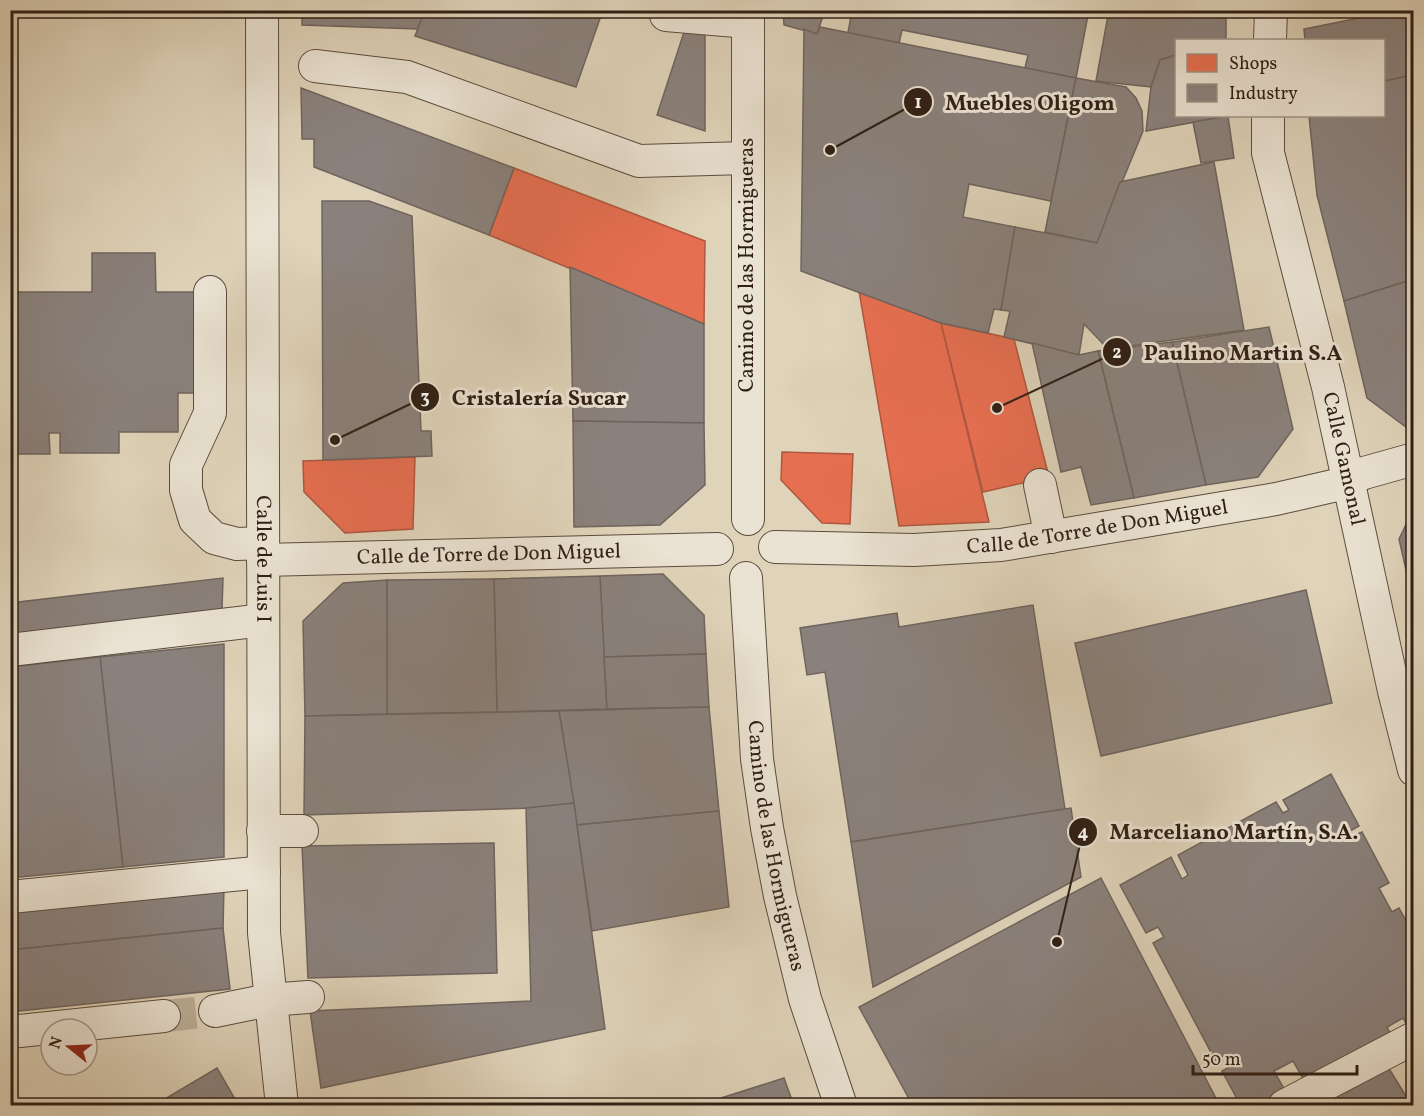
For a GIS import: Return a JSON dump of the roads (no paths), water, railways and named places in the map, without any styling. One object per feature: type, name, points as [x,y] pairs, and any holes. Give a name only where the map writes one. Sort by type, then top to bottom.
[{"type":"street","name":"Calle de Luis I","points":[[262,10],[264,933],[269,1000],[282,1106]]},
{"type":"street","points":[[1270,39],[1271,10]]},
{"type":"street","points":[[666,15],[748,16]]},
{"type":"street","name":"Camino de las Hormigueras","points":[[748,16],[746,158],[748,519]]},
{"type":"street","points":[[315,66],[407,77],[639,161],[746,158]]},
{"type":"street","name":"Calle Gamonal","points":[[1268,117],[1268,153],[1408,727],[1413,770]]},
{"type":"street","name":"Calle de Torre de Don Miguel","points":[[210,292],[210,412],[186,465],[186,490],[195,519],[214,538],[263,551],[717,549]]},
{"type":"street","name":"Calle de Torre de Don Miguel","points":[[775,547],[954,549],[1051,537],[1276,499],[1349,480],[1364,473],[1413,459]]},
{"type":"street","points":[[1040,485],[1051,537]]},
{"type":"street","points":[[748,519],[761,524],[771,534],[775,547],[771,562],[761,574],[746,578],[731,574],[721,564],[717,549],[721,534],[732,523],[748,519]]},
{"type":"street","name":"Camino de las Hormigueras","points":[[746,578],[757,759],[767,828],[780,896],[805,999],[841,1106]]},
{"type":"street","points":[[10,650],[263,620]]},
{"type":"street","points":[[263,831],[302,831]]},
{"type":"street","points":[[10,897],[264,873]]},
{"type":"street","points":[[214,1011],[269,1000],[308,997]]},
{"type":"street","points":[[10,1032],[164,1016]]},
{"type":"street","points":[[1284,1106],[1413,1038]]},
{"type":"tunnel","points":[[164,1016],[215,1011]]},
{"type":"place","name":"Muebles Oligom","points":[[830,150]]},
{"type":"place","name":"Paulino Martin S.A","points":[[997,408]]},
{"type":"place","name":"Cristalería Sucar","points":[[335,440]]},
{"type":"place","name":"Marceliano Martín, S.A.","points":[[1057,942]]}]
